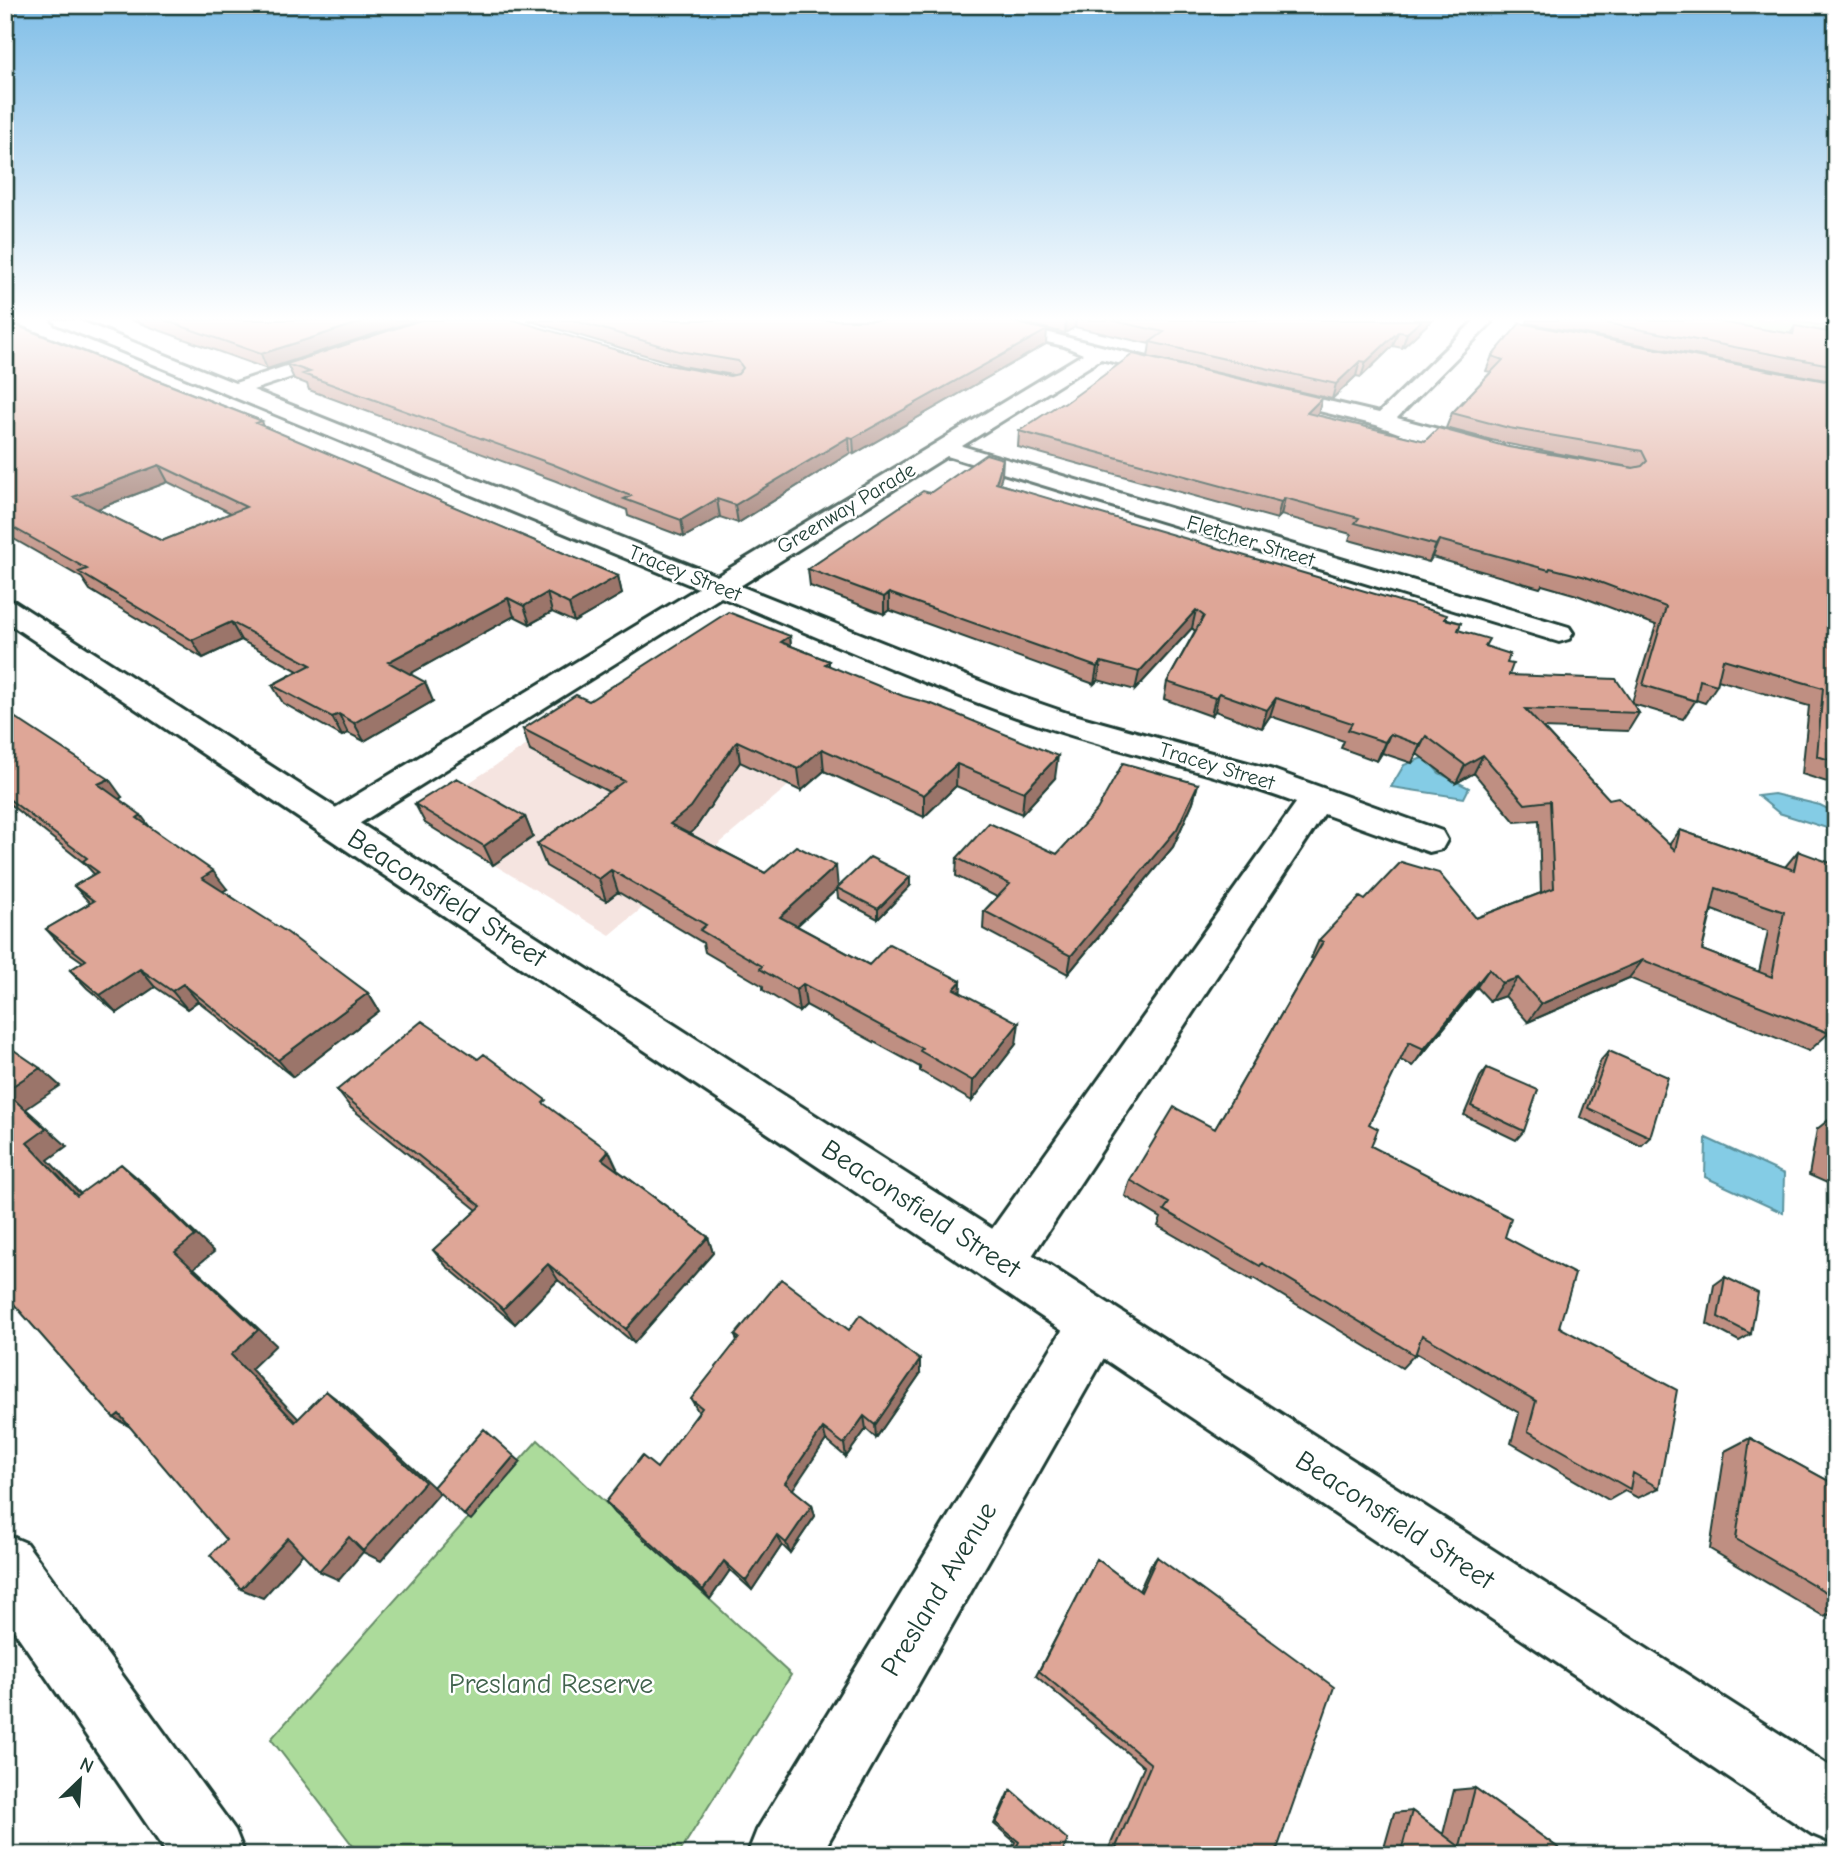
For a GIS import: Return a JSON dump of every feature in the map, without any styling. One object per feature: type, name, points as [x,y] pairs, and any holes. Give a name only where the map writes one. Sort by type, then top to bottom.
[{"type":"street","name":"Tracey Street","points":[[276,407],[1010,704],[1251,775],[1429,841]]},
{"type":"street","name":"Greenway Parade","points":[[334,824],[1011,407]]},
{"type":"street","points":[[1326,407],[1498,452]]},
{"type":"street","points":[[1383,420],[1396,407]]},
{"type":"street","name":"Fletcher Street","points":[[944,448],[1559,633]]},
{"type":"street","name":"Beaconsfield Street","points":[[5,608],[1836,1810]]},
{"type":"street","points":[[1000,1260],[1317,798]]},
{"type":"street","name":"Presland Avenue","points":[[782,1855],[1095,1324]]},
{"type":"street","points":[[5,1564],[210,1855]]},
{"type":"shaded area","points":[[604,695],[788,786],[610,935],[425,823],[430,808]]},
{"type":"green space","name":"Presland Reserve","points":[[538,1440],[791,1675],[678,1855],[360,1855],[271,1739]]},
{"type":"water","points":[[1425,757],[1439,773],[1469,788],[1464,798],[1391,787],[1404,765]]},
{"type":"water","points":[[1774,794],[1820,805],[1836,813],[1836,831],[1779,813],[1758,796]]},
{"type":"water","points":[[1706,1138],[1784,1174],[1783,1213],[1705,1177]]},
{"type":"building","points":[[5,407],[226,407],[262,421],[256,423],[618,576],[569,604],[547,593],[524,606],[508,598],[388,662],[425,682],[354,723],[339,714],[332,717],[272,685],[311,665],[231,622],[192,640],[79,572],[87,569],[5,523]],"holes":[[[159,465],[246,507],[162,541],[73,497]]]},
{"type":"building","points":[[394,407],[909,407],[853,438],[849,437],[735,505],[717,499],[681,520],[624,499],[631,496],[552,464]]},
{"type":"building","points":[[1055,407],[1313,407],[1307,413],[1425,441],[1438,428],[1508,447],[1633,468],[1642,466],[1647,461],[1642,451],[1509,428],[1452,413],[1458,407],[1836,407],[1836,762],[1817,756],[1823,688],[1723,659],[1717,685],[1700,680],[1696,701],[1643,685],[1666,607],[1586,577],[1550,568],[1549,570],[1439,540],[1436,545],[1355,523],[1359,518],[1285,498],[1281,502],[1019,431]]},
{"type":"building","points":[[986,454],[1003,459],[996,483],[1447,615],[1445,619],[1461,623],[1458,630],[1489,639],[1485,646],[1510,654],[1507,663],[1513,664],[1509,675],[1616,679],[1639,713],[1525,709],[1609,799],[1618,797],[1675,850],[1680,830],[1794,870],[1798,851],[1836,865],[1836,976],[1829,1033],[1643,960],[1541,1004],[1518,978],[1502,983],[1489,969],[1424,1049],[1409,1042],[1369,1124],[1378,1129],[1371,1146],[1511,1218],[1505,1237],[1575,1274],[1559,1327],[1677,1390],[1659,1488],[1633,1473],[1630,1489],[1528,1431],[1536,1401],[1422,1335],[1415,1355],[1262,1263],[1260,1266],[1164,1210],[1169,1203],[1130,1180],[1174,1107],[1215,1129],[1323,942],[1319,940],[1360,897],[1365,900],[1401,862],[1439,873],[1476,918],[1554,888],[1550,801],[1525,804],[1483,755],[1465,765],[1426,736],[1420,745],[1390,734],[1385,742],[1348,730],[1352,723],[1276,698],[1267,710],[1219,693],[1215,698],[1167,682],[1204,616],[1196,610],[1139,672],[1101,662],[1097,667],[889,593],[884,597],[808,569],[923,491],[930,493]],"holes":[[[1716,888],[1784,912],[1772,977],[1702,950]]]},
{"type":"building","points":[[728,612],[790,636],[781,642],[829,661],[825,664],[1058,756],[1024,792],[957,764],[924,795],[822,749],[798,769],[737,741],[691,807],[670,824],[765,873],[796,846],[836,866],[780,917],[869,965],[889,944],[961,981],[954,989],[1019,1023],[973,1081],[920,1051],[922,1048],[803,984],[796,990],[760,969],[762,966],[700,930],[706,925],[611,870],[599,879],[537,844],[624,781],[523,729],[576,695],[589,701]]},
{"type":"building","points":[[5,711],[109,779],[98,784],[141,815],[137,818],[213,871],[202,878],[288,933],[368,993],[278,1060],[183,984],[172,991],[140,969],[100,995],[70,970],[86,960],[46,929],[94,901],[74,886],[98,872],[83,861],[87,858],[5,796]]},
{"type":"building","points":[[1123,763],[1198,784],[1177,829],[1071,956],[984,911],[1010,884],[957,858],[989,823],[1057,854],[1097,810]]},
{"type":"building","points":[[457,778],[525,817],[484,846],[415,804]]},
{"type":"building","points":[[870,857],[910,877],[878,909],[837,888]]},
{"type":"building","points":[[422,1021],[478,1059],[484,1054],[546,1100],[543,1103],[609,1151],[602,1159],[708,1237],[626,1329],[548,1264],[503,1309],[433,1250],[481,1206],[337,1090]]},
{"type":"building","points":[[5,1044],[40,1068],[5,1091]]},
{"type":"building","points":[[1609,1051],[1668,1077],[1650,1137],[1588,1108]]},
{"type":"building","points":[[1487,1068],[1538,1090],[1524,1131],[1471,1106]]},
{"type":"building","points":[[5,1091],[46,1129],[27,1143],[77,1196],[121,1164],[195,1236],[175,1252],[258,1330],[231,1355],[295,1422],[326,1391],[425,1482],[363,1551],[349,1537],[319,1571],[288,1538],[241,1589],[210,1555],[226,1540],[119,1414],[114,1418],[5,1294],[5,1283],[9,1280],[5,1276]]},
{"type":"building","points":[[1836,1124],[1836,1161],[1830,1159]]},
{"type":"building","points":[[1725,1277],[1758,1293],[1751,1334],[1718,1317]]},
{"type":"building","points":[[781,1279],[849,1330],[860,1315],[920,1360],[875,1425],[864,1416],[844,1444],[823,1428],[785,1483],[812,1505],[786,1543],[777,1535],[746,1581],[724,1561],[703,1590],[606,1502],[642,1456],[657,1468],[702,1408],[691,1399],[739,1338],[735,1335]]},
{"type":"building","points":[[484,1429],[514,1456],[464,1515],[433,1487]]},
{"type":"building","points":[[1750,1438],[1836,1485],[1836,1598],[1736,1539]]},
{"type":"building","points":[[1157,1557],[1334,1687],[1275,1855],[1124,1855],[1116,1847],[1151,1764],[1039,1671],[1097,1559],[1141,1592]]},
{"type":"building","points":[[1475,1788],[1568,1855],[1400,1855],[1412,1811],[1460,1847]]},
{"type":"building","points":[[1011,1790],[1068,1840],[1061,1855],[1012,1855],[1019,1842],[996,1823]]}]
